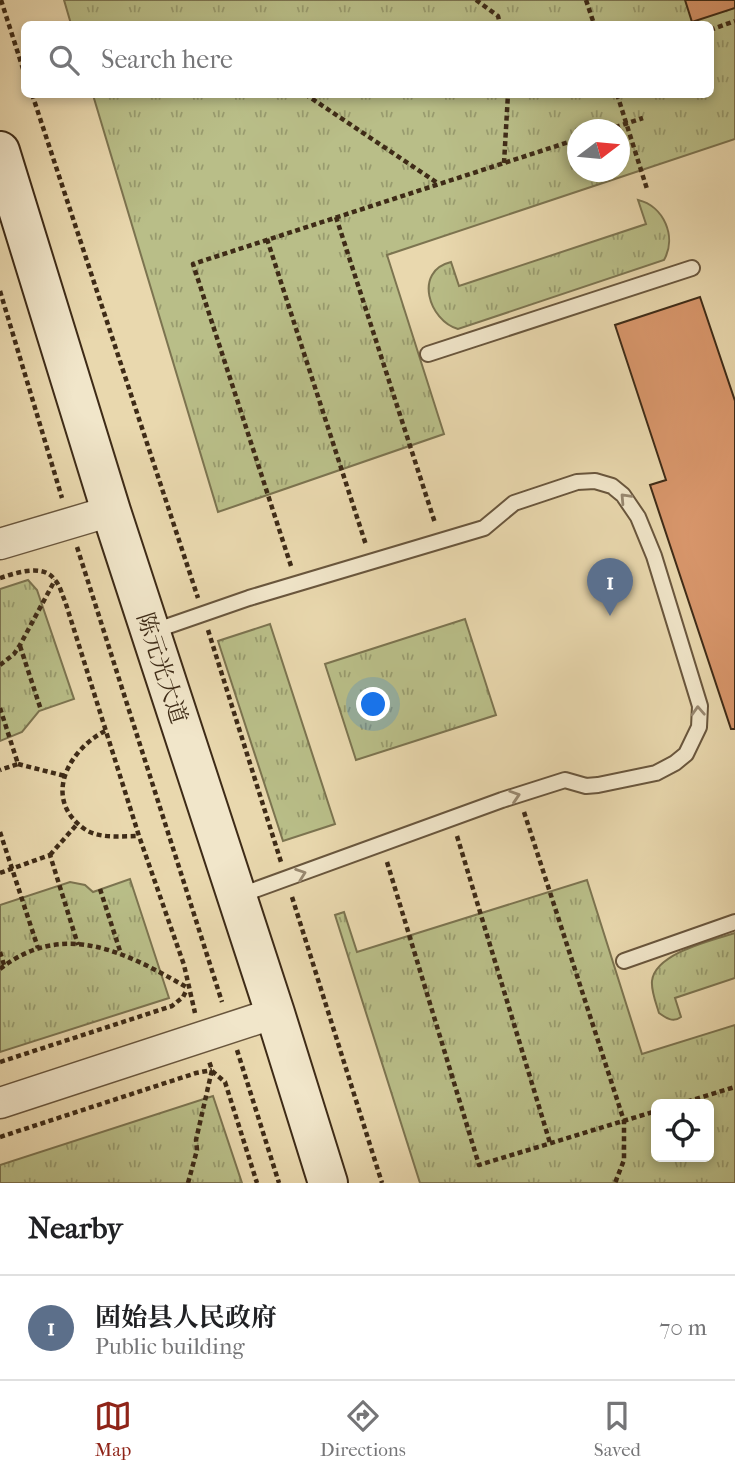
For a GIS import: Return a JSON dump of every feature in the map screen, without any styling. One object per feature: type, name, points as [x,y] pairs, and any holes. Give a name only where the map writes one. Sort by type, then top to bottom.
[{"type":"main road","name":"陈元光大道","points":[[0,152],[111,511],[328,1183]]},
{"type":"street","points":[[0,544],[111,511]]},
{"type":"street","points":[[0,1103],[275,1013]]},
{"type":"lane","points":[[428,354],[692,268]]},
{"type":"lane","points":[[151,633],[296,584],[484,528],[514,503],[577,482],[596,481],[612,486],[631,504],[642,525],[688,662],[700,706],[699,727],[686,754],[656,773],[632,780],[586,786],[565,780],[236,897]]},
{"type":"lane","points":[[624,961],[735,922]]},
{"type":"path","points":[[1,0],[21,63]]},
{"type":"path","points":[[476,0],[498,16],[499,21]]},
{"type":"path","points":[[586,0],[593,21]]},
{"type":"path","points":[[714,29],[735,21]]},
{"type":"path","points":[[33,98],[203,614],[382,1183]]},
{"type":"path","points":[[311,98],[439,184]]},
{"type":"path","points":[[504,163],[508,98]]},
{"type":"path","points":[[618,98],[625,119]]},
{"type":"path","points":[[630,122],[643,118]]},
{"type":"path","points":[[630,135],[648,189]]},
{"type":"path","points":[[296,584],[193,264],[567,143]]},
{"type":"path","points":[[336,217],[441,541]]},
{"type":"path","points":[[267,239],[372,562]]},
{"type":"path","points":[[0,291],[70,523],[279,1183]]},
{"type":"path","points":[[0,578],[34,570],[45,572],[55,579],[65,601],[139,836],[184,965],[188,988],[183,997],[172,1006],[0,1062]]},
{"type":"path","points":[[0,665],[20,646],[55,579]]},
{"type":"path","points":[[20,646],[41,710]]},
{"type":"path","points":[[0,708],[18,764]]},
{"type":"path","points":[[106,731],[94,736],[79,750],[65,776],[61,793],[63,802],[70,815],[87,831],[101,835],[139,836]]},
{"type":"path","points":[[0,770],[18,764],[65,776]]},
{"type":"path","points":[[518,795],[624,1121],[624,1160],[615,1183]]},
{"type":"path","points":[[452,820],[550,1143]]},
{"type":"path","points":[[0,873],[50,855],[78,823]]},
{"type":"path","points":[[0,832],[38,948]]},
{"type":"path","points":[[382,845],[479,1165],[651,1113]]},
{"type":"path","points":[[50,855],[78,945]]},
{"type":"path","points":[[100,889],[121,954]]},
{"type":"path","points":[[0,952],[2,967],[14,958],[38,948],[56,944],[78,945],[130,956],[188,988]]},
{"type":"path","points":[[0,1136],[212,1070]]},
{"type":"path","points":[[188,1183],[212,1070]]},
{"type":"path","points":[[212,1070],[225,1082],[257,1183]]},
{"type":"path","points":[[695,1099],[735,1087]]},
{"type":"green space","points":[[64,0],[735,0],[735,139],[630,174],[630,119],[567,119],[567,182],[606,182],[387,255],[444,434],[218,512],[94,98],[714,98],[714,21],[70,21]]},
{"type":"green space","points":[[638,200],[655,209],[666,224],[669,242],[664,260],[458,329],[448,324],[433,307],[429,285],[432,275],[439,267],[451,262],[459,286],[646,224]]},
{"type":"green space","points":[[28,580],[37,590],[74,699],[39,711],[22,732],[0,741],[0,589]]},
{"type":"green space","points":[[465,619],[496,715],[356,760],[325,664]]},
{"type":"green space","points":[[270,624],[335,824],[283,841],[218,641]]},
{"type":"green space","points":[[130,879],[169,998],[0,1052],[0,905],[70,882],[85,885],[93,892]]},
{"type":"green space","points":[[587,880],[642,1054],[735,1025],[735,1183],[420,1183],[335,915],[344,912],[357,952]]},
{"type":"green space","points":[[735,933],[735,978],[675,998],[681,1017],[678,1019],[670,1019],[659,1013],[652,981],[663,963],[686,949]]},
{"type":"green space","points":[[213,1096],[242,1183],[0,1183],[0,1165]]},
{"type":"building","points":[[685,0],[735,0],[735,8],[692,21]]},
{"type":"building","points":[[700,297],[735,401],[735,729],[731,729],[650,485],[666,480],[615,325]]},
{"type":"place","name":"固始县人民政府","points":[[610,616]]}]
